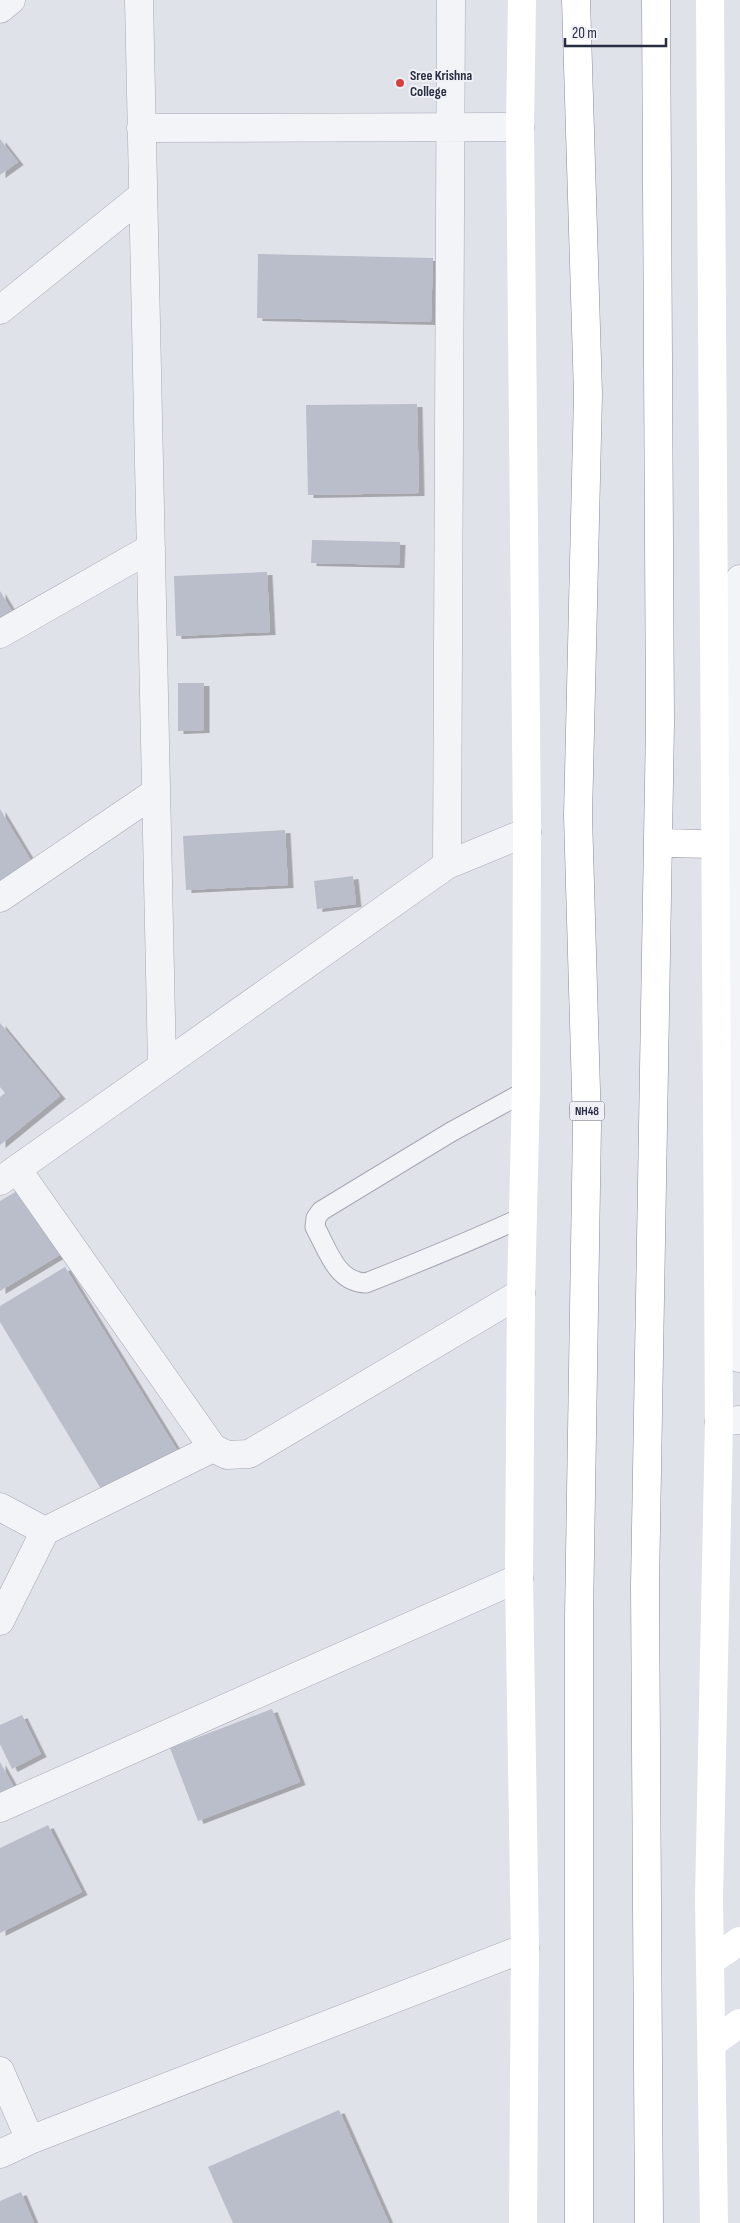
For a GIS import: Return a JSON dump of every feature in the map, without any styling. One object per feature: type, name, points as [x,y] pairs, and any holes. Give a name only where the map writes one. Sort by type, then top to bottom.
[{"type":"main road","points":[[522,0],[520,126],[526,832],[526,1091],[521,1293],[518,1578],[525,1948],[523,2223]]},
{"type":"main road","name":"NH48","points":[[576,0],[588,394],[578,816],[587,1125],[579,1617],[579,2223]]},
{"type":"main road","points":[[649,2223],[645,1586],[660,714],[656,0]]},
{"type":"main road","points":[[710,0],[715,844],[729,1421],[709,1888],[714,2223]]},
{"type":"main road","points":[[658,843],[715,844]]},
{"type":"main road","points":[[710,1961],[740,1941]]},
{"type":"main road","points":[[712,2043],[740,2023]]},
{"type":"street","points":[[0,9],[11,0]]},
{"type":"street","points":[[139,0],[162,1065]]},
{"type":"street","points":[[447,865],[451,0]]},
{"type":"street","points":[[141,128],[520,126]]},
{"type":"street","points":[[0,310],[144,195]]},
{"type":"street","points":[[0,634],[151,548]]},
{"type":"street","points":[[739,1358],[740,579]]},
{"type":"street","points":[[0,898],[156,792]]},
{"type":"street","points":[[521,1293],[249,1454],[227,1455],[213,1448],[8,1175],[447,865],[526,832]]},
{"type":"street","points":[[0,1621],[45,1531],[213,1448]]},
{"type":"street","points":[[0,1508],[45,1531]]},
{"type":"street","points":[[0,1808],[518,1578]]},
{"type":"street","points":[[0,2154],[30,2140],[525,1948]]},
{"type":"street","points":[[0,2071],[30,2140]]},
{"type":"lane","points":[[523,1217],[463,1245],[428,1256],[366,1284],[356,1283],[341,1274],[315,1227],[316,1218],[321,1211],[452,1132],[526,1091]]},
{"type":"building","points":[[0,139],[18,162],[0,175]]},
{"type":"building","points":[[258,254],[433,258],[431,322],[257,318]]},
{"type":"building","points":[[417,404],[419,493],[308,495],[306,405]]},
{"type":"building","points":[[312,540],[400,542],[399,565],[311,563]]},
{"type":"building","points":[[267,572],[270,632],[176,636],[174,576]]},
{"type":"building","points":[[0,591],[15,616],[0,625]]},
{"type":"building","points":[[178,683],[204,683],[204,730],[178,731]]},
{"type":"building","points":[[0,809],[38,872],[0,894]]},
{"type":"building","points":[[285,830],[288,885],[186,890],[183,836]]},
{"type":"building","points":[[353,876],[356,904],[317,909],[314,881]]},
{"type":"building","points":[[0,1023],[60,1096],[0,1145],[0,1097],[5,1093],[0,1087]]},
{"type":"building","points":[[22,1188],[63,1253],[0,1291],[0,1201]]},
{"type":"building","points":[[65,1267],[177,1450],[104,1494],[0,1322],[0,1306]]},
{"type":"building","points":[[272,1709],[300,1782],[198,1821],[170,1748]]},
{"type":"building","points":[[22,1715],[41,1754],[12,1769],[0,1744],[0,1725]]},
{"type":"building","points":[[0,1762],[15,1789],[0,1798]]},
{"type":"building","points":[[48,1825],[82,1892],[0,1933],[0,1848]]},
{"type":"building","points":[[339,2110],[389,2223],[233,2223],[208,2167]]},
{"type":"building","points":[[21,2192],[34,2223],[0,2223],[0,2201]]},
{"type":"place","name":"Sree Krishna College","points":[[400,83]]}]
